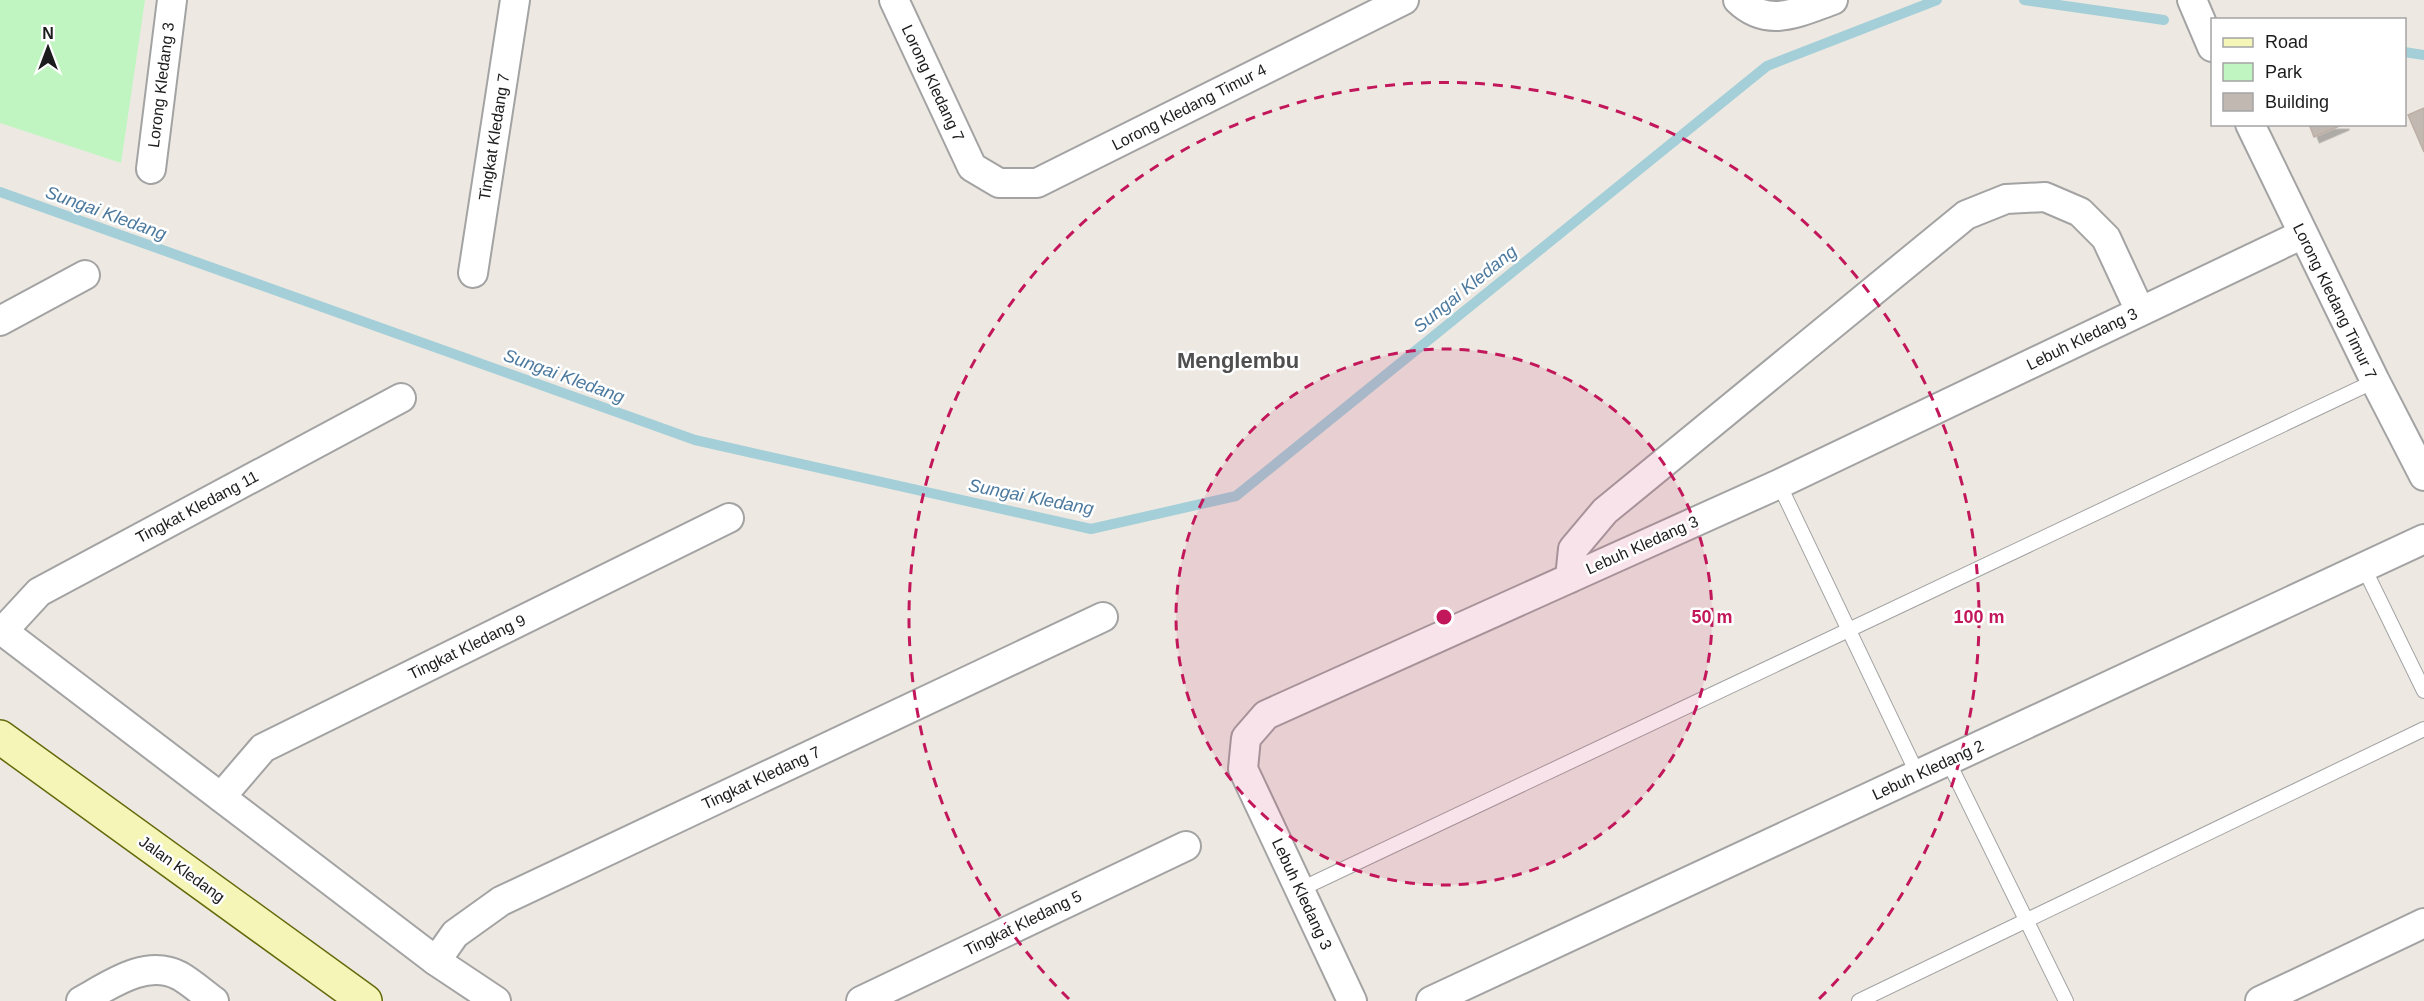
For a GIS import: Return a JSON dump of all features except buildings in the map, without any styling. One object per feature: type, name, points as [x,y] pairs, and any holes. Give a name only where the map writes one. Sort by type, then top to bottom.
[{"type":"main road","name":"Jalan Kledang","points":[[0,737],[365,1001]]},
{"type":"street","name":"Lorong Kledang 3","points":[[151,169],[172,0]]},
{"type":"street","name":"Tingkat Kledang 7","points":[[473,273],[515,0]]},
{"type":"street","name":"Lorong Kledang 7","points":[[894,0],[972,167]]},
{"type":"street","name":"Lorong Kledang Timur 4","points":[[972,167],[999,183],[1037,183],[1404,0]]},
{"type":"street","points":[[1738,0],[1761,16],[1791,15],[1833,0]]},
{"type":"street","points":[[2192,0],[2211,45]]},
{"type":"street","name":"Lorong Kledang Timur 7","points":[[2251,126],[2302,234],[2424,476]]},
{"type":"street","points":[[1570,578],[1573,549],[1605,511],[1966,215],[2006,199],[2045,197],[2080,212],[2106,238],[2140,311]]},
{"type":"street","name":"Lebuh Kledang 3","points":[[1352,1001],[1243,769],[1246,738],[1266,715],[1779,484],[2302,234]]},
{"type":"street","points":[[0,321],[86,275]]},
{"type":"street","name":"Tingkat Kledang 11","points":[[1,630],[39,592],[401,398]]},
{"type":"street","name":"Tingkat Kledang 9","points":[[221,797],[263,748],[729,518]]},
{"type":"street","name":"Lebuh Kledang 2","points":[[1431,1001],[2424,539]]},
{"type":"street","name":"Tingkat Kledang 7","points":[[436,961],[455,934],[501,901],[1103,616]]},
{"type":"street","points":[[1,630],[436,961],[496,1001]]},
{"type":"street","name":"Tingkat Kledang 5","points":[[861,1001],[1186,846]]},
{"type":"street","points":[[2260,1001],[2424,923]]},
{"type":"street","points":[[81,1001],[130,974],[154,969],[179,975],[214,1001]]},
{"type":"lane","points":[[1301,889],[2375,381]]},
{"type":"lane","points":[[1779,484],[1918,775]]},
{"type":"lane","points":[[2364,568],[2424,691]]},
{"type":"lane","points":[[1859,1001],[2424,729]]},
{"type":"lane","points":[[1948,761],[2066,1001]]},
{"type":"green space","points":[[0,0],[145,0],[121,163],[0,123]]},
{"type":"waterway","name":"Sungai Kledang","points":[[0,192],[695,440],[1091,529],[1236,496],[1767,66],[1937,0]]},
{"type":"waterway","name":"Sungai Kledang","points":[[2024,0],[2164,20]]},
{"type":"waterway","name":"Sungai Kledang","points":[[2406,52],[2424,55]]},
{"type":"district","name":"Menglembu","points":[[1238,360]]}]
